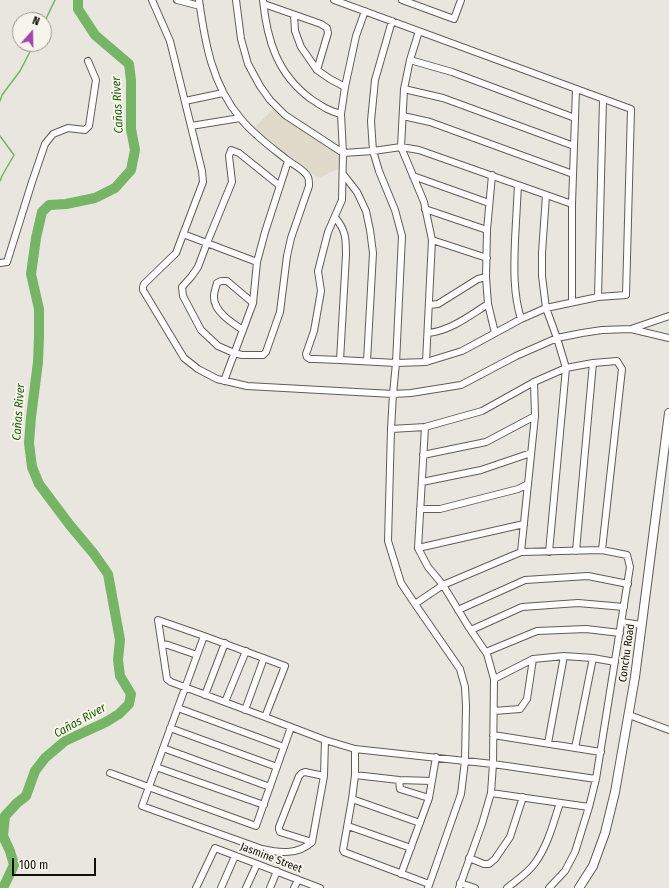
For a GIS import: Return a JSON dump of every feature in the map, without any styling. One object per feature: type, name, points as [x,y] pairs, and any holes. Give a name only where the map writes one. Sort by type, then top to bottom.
[{"type":"main road","name":"Conchu Road","points":[[579,888],[593,866],[605,833],[615,792],[635,677],[669,412]]},
{"type":"street","points":[[152,0],[170,41],[202,171],[203,182],[176,253],[142,287],[184,358],[198,369],[218,379],[246,386],[412,394],[461,385],[516,356],[558,338],[595,331],[631,330],[669,338]]},
{"type":"street","points":[[177,0],[200,3],[207,51],[216,77],[223,94],[240,118],[254,133],[288,161],[303,170],[308,177],[309,186],[291,238],[287,256],[280,312],[264,354],[242,355],[218,346],[201,330],[183,296],[182,287],[198,267],[232,182],[229,156],[231,150],[239,153],[280,186]]},
{"type":"street","points":[[236,0],[241,39],[248,64],[260,86],[270,100],[285,114],[343,153],[373,152],[401,147],[420,150],[572,204]]},
{"type":"street","points":[[334,0],[365,11],[576,89],[603,98],[631,109],[626,295],[598,297],[546,308],[521,319],[462,351],[426,362],[367,362],[310,359],[307,357],[306,354],[314,331],[321,290],[318,271],[328,232],[342,200],[343,153],[341,114],[356,36],[365,11]]},
{"type":"street","points":[[402,0],[454,19],[461,0]]},
{"type":"street","points":[[317,70],[328,33],[327,28],[321,24],[294,15],[264,2],[267,30],[274,54],[284,72],[302,92],[330,112],[341,114]]},
{"type":"street","points":[[294,15],[294,31],[301,47],[317,70],[345,87]]},
{"type":"street","points":[[355,749],[355,775],[343,850],[344,852],[429,886],[461,794],[465,761],[466,706],[465,687],[460,669],[401,583],[388,541],[391,429],[396,363],[402,236],[396,210],[378,171],[373,152],[371,121],[375,80],[392,21]]},
{"type":"street","points":[[418,31],[404,89],[401,147],[424,202],[432,240],[426,362]]},
{"type":"street","points":[[410,60],[452,72],[575,118]]},
{"type":"street","points":[[0,263],[7,262],[45,144],[53,134],[68,128],[85,130],[89,126],[96,80],[88,61]]},
{"type":"street","points":[[404,89],[442,98],[574,146]]},
{"type":"street","points":[[572,302],[572,204],[576,89]]},
{"type":"street","points":[[185,101],[223,94]]},
{"type":"street","points":[[598,297],[603,98]]},
{"type":"street","points":[[403,116],[430,122],[573,174]]},
{"type":"street","points":[[191,126],[240,118]]},
{"type":"street","points":[[224,381],[253,303],[257,262],[288,161]]},
{"type":"street","points":[[343,174],[357,192],[366,211],[373,253],[367,362]]},
{"type":"street","points":[[412,176],[489,203]]},
{"type":"street","points":[[492,176],[487,230],[486,277],[488,304],[495,333]]},
{"type":"street","points":[[518,185],[514,269],[515,290],[521,319]]},
{"type":"street","points":[[546,195],[542,276],[546,308],[558,338],[566,368],[549,552]]},
{"type":"street","points":[[425,209],[487,230]]},
{"type":"street","points":[[335,217],[342,226],[346,238],[340,360]]},
{"type":"street","points":[[183,234],[257,262]]},
{"type":"street","points":[[432,240],[487,258]]},
{"type":"street","points":[[429,305],[438,304],[478,279],[486,277]]},
{"type":"street","points":[[243,330],[230,322],[215,303],[214,296],[217,283],[226,281],[253,303]]},
{"type":"street","points":[[428,333],[454,325],[488,304]]},
{"type":"street","points":[[631,330],[669,316]]},
{"type":"street","points":[[391,429],[425,427],[482,411],[534,382],[566,368],[593,362],[617,361],[622,369],[602,550]]},
{"type":"street","points":[[576,551],[593,362]]},
{"type":"street","points":[[521,552],[535,416],[534,382]]},
{"type":"street","points":[[423,455],[486,442],[535,416]]},
{"type":"street","points":[[425,427],[418,548],[428,567],[443,585],[488,654],[494,679],[493,764],[490,793],[482,824],[460,886],[475,888]]},
{"type":"street","points":[[422,482],[481,470],[531,453]]},
{"type":"street","points":[[420,510],[440,509],[528,484]]},
{"type":"street","points":[[418,548],[524,524]]},
{"type":"street","points":[[415,604],[443,585],[521,552],[602,550],[627,555],[630,567],[628,584],[596,779],[575,852],[565,871],[549,888]]},
{"type":"street","points":[[458,610],[525,580],[588,576],[628,584]]},
{"type":"street","points":[[471,630],[522,607],[578,603],[624,607]]},
{"type":"street","points":[[265,717],[284,666],[158,620],[167,679],[171,682],[325,740],[355,749],[493,764],[596,779]]},
{"type":"street","points":[[622,622],[642,625]]},
{"type":"street","points":[[486,652],[537,631],[586,629],[620,633]]},
{"type":"street","points":[[204,636],[142,806],[253,847],[282,852],[296,851],[312,842],[324,776],[325,740]]},
{"type":"street","points":[[205,695],[224,643]]},
{"type":"street","points":[[162,644],[197,655]]},
{"type":"street","points":[[225,702],[246,651]]},
{"type":"street","points":[[494,679],[533,660],[564,656],[593,658],[615,662]]},
{"type":"street","points":[[548,744],[564,656]]},
{"type":"street","points":[[245,710],[264,658]]},
{"type":"street","points":[[576,748],[593,658]]},
{"type":"street","points":[[494,711],[520,709],[527,699],[533,660]]},
{"type":"street","points":[[178,708],[284,747]]},
{"type":"street","points":[[629,715],[669,730]]},
{"type":"street","points":[[110,773],[256,826],[291,727]]},
{"type":"street","points":[[170,728],[277,767]]},
{"type":"street","points":[[493,735],[601,752]]},
{"type":"street","points":[[163,748],[270,787]]},
{"type":"street","points":[[401,874],[429,798],[436,757]]},
{"type":"street","points":[[156,767],[264,805]]},
{"type":"street","points":[[312,842],[280,832],[278,829],[299,776],[305,772],[324,776]]},
{"type":"street","points":[[355,775],[399,780],[432,781]]},
{"type":"street","points":[[399,780],[400,789],[429,798]]},
{"type":"street","points":[[490,793],[589,807]]},
{"type":"street","points":[[469,858],[484,864],[488,864],[495,859],[510,838],[523,797]]},
{"type":"street","points":[[352,799],[420,823]]},
{"type":"street","points":[[507,888],[527,872],[535,863],[546,843],[560,803]]},
{"type":"street","points":[[348,826],[411,848]]},
{"type":"street","name":"Jasmine Street","points":[[196,888],[214,848],[319,888]]},
{"type":"street","points":[[220,888],[235,856]]},
{"type":"street","points":[[246,888],[257,864]]},
{"type":"street","points":[[270,888],[278,872]]},
{"type":"street","points":[[294,888],[298,880]]},
{"type":"shaded area","points":[[273,109],[340,154],[338,169],[318,178],[254,128]]},
{"type":"waterway","points":[[49,12],[55,0]]},
{"type":"waterway","name":"Cañas River","points":[[3,888],[14,865],[10,851],[3,836],[5,816],[26,796],[35,771],[45,758],[65,741],[106,722],[119,714],[129,704],[131,694],[120,676],[118,660],[120,640],[108,574],[39,484],[32,467],[29,443],[38,362],[39,337],[39,309],[31,274],[36,238],[42,212],[49,205],[66,204],[95,198],[115,188],[131,170],[135,150],[131,129],[131,80],[129,64],[95,35],[78,9],[78,0]]},
{"type":"waterway","points":[[0,101],[2,95],[20,71],[30,52]]},
{"type":"waterway","points":[[0,136],[14,155],[0,181]]}]
